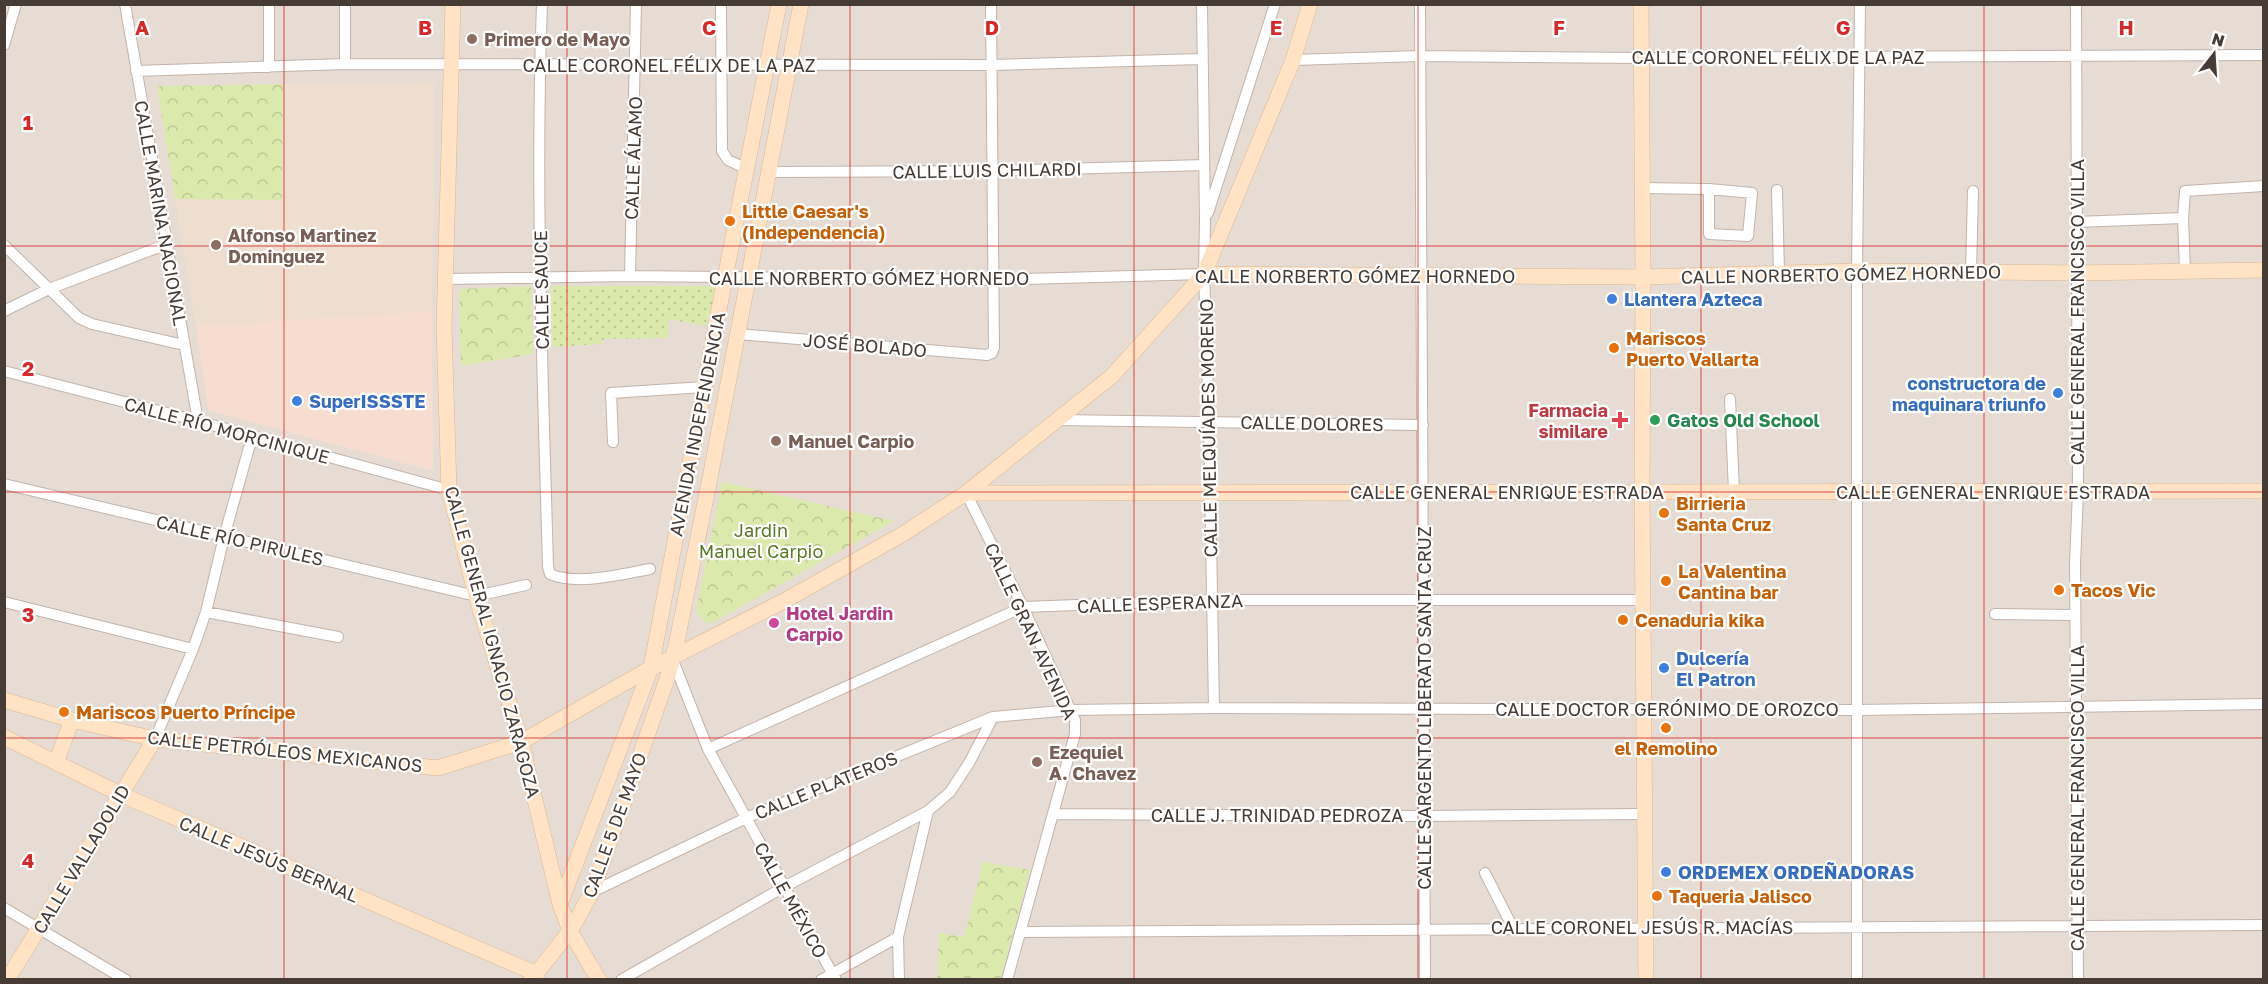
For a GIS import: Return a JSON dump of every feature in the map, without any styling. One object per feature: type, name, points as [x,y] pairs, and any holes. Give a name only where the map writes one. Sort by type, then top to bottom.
[{"type":"main road","name":"CALLE GENERAL IGNACIO ZARAGOZA","points":[[453,4],[444,328],[449,490],[476,596],[521,742],[560,904],[570,931],[599,980]]},
{"type":"main road","name":"AVENIDA INDEPENDENCIA","points":[[651,668],[779,4]]},
{"type":"main road","name":"AVENIDA INDEPENDENCIA","points":[[672,658],[682,618],[738,334],[747,277],[791,66],[801,4]]},
{"type":"main road","name":"CALLE PETRÓLEOS MEXICANOS","points":[[4,700],[72,720],[155,739],[438,768],[521,742],[651,668],[794,596],[903,534],[966,493],[1112,376],[1204,274],[1293,60],[1310,4]]},
{"type":"main road","points":[[1641,4],[1646,980]]},
{"type":"main road","name":"CALLE NORBERTO GÓMEZ HORNEDO","points":[[1204,274],[1643,277],[1857,271],[2076,273],[2264,270]]},
{"type":"main road","name":"CALLE GENERAL ENRIQUE ESTRADA","points":[[966,493],[2264,491]]},
{"type":"main road","name":"CALLE 5 DE MAYO","points":[[534,977],[570,931],[592,892],[667,679],[672,658]]},
{"type":"main road","name":"CALLE 5 DE MAYO","points":[[560,904],[651,668]]},
{"type":"main road","points":[[56,762],[72,720]]},
{"type":"main road","name":"CALLE JESÚS BERNAL","points":[[4,737],[120,794],[534,977]]},
{"type":"main road","name":"CALLE VALLADOLID","points":[[7,980],[155,739]]},
{"type":"street","points":[[4,45],[16,4]]},
{"type":"street","name":"CALLE MARINA NACIONAL","points":[[125,4],[198,421]]},
{"type":"street","points":[[269,4],[269,67]]},
{"type":"street","points":[[345,4],[345,64]]},
{"type":"street","name":"CALLE SAUCE","points":[[542,4],[540,277],[548,567],[550,574],[558,578],[593,578],[650,569]]},
{"type":"street","name":"CALLE ÁLAMO","points":[[630,276],[636,4]]},
{"type":"street","points":[[721,4],[720,64],[723,151],[728,160],[747,169]]},
{"type":"street","points":[[991,4],[993,280]]},
{"type":"street","name":"CALLE MELQUÍADES MORENO","points":[[1202,4],[1204,274],[1214,708]]},
{"type":"street","points":[[1205,220],[1275,4]]},
{"type":"street","name":"CALLE SARGENTO LIBERATO SANTA CRUZ","points":[[1420,4],[1425,980]]},
{"type":"street","points":[[1857,980],[1857,271],[1860,4]]},
{"type":"street","name":"CALLE GENERAL FRANCISCO VILLA","points":[[2076,4],[2078,492],[2074,564],[2078,980]]},
{"type":"street","name":"CALLE CORONEL FÉLIX DE LA PAZ","points":[[1293,60],[1421,56],[1640,58],[2264,55]]},
{"type":"street","name":"CALLE CORONEL FÉLIX DE LA PAZ","points":[[136,70],[345,64],[993,65],[1202,59]]},
{"type":"street","name":"CALLE LUIS CHILARDI","points":[[770,172],[993,171],[1204,165]]},
{"type":"street","points":[[2185,270],[2182,218],[2185,191],[2264,186]]},
{"type":"street","points":[[1642,188],[1709,189],[1752,193],[1748,236],[1709,234],[1709,189]]},
{"type":"street","points":[[1777,190],[1779,273]]},
{"type":"street","points":[[1971,272],[1973,191]]},
{"type":"street","points":[[2076,222],[2182,218]]},
{"type":"street","points":[[4,311],[49,289],[166,244]]},
{"type":"street","points":[[4,245],[79,318],[92,324],[184,345]]},
{"type":"street","name":"CALLE NORBERTO GÓMEZ HORNEDO","points":[[446,279],[630,276],[993,280],[1204,274]]},
{"type":"street","name":"JOSÉ BOLADO","points":[[738,334],[987,355],[992,353],[994,348],[993,280]]},
{"type":"street","name":"CALLE RÍO MORCINIQUE","points":[[4,371],[198,421],[449,490]]},
{"type":"street","points":[[613,442],[611,393],[704,387]]},
{"type":"street","points":[[1730,399],[1734,492]]},
{"type":"street","name":"CALLE DOLORES","points":[[1057,420],[1422,425]]},
{"type":"street","points":[[155,739],[206,612],[252,437]]},
{"type":"street","name":"CALLE RÍO PIRULES","points":[[4,484],[476,596]]},
{"type":"street","name":"CALLE GRAN AVENIDA","points":[[966,493],[1023,607],[1075,720],[1075,734],[1007,980]]},
{"type":"street","points":[[476,596],[526,585]]},
{"type":"street","name":"CALLE ESPERANZA","points":[[708,749],[1023,607],[1212,600],[1643,600]]},
{"type":"street","points":[[4,602],[193,649]]},
{"type":"street","points":[[206,612],[338,637]]},
{"type":"street","points":[[1995,614],[2075,615]]},
{"type":"street","name":"CALLE MÉXICO","points":[[672,658],[708,749],[834,976]]},
{"type":"street","name":"CALLE DOCTOR GERÓNIMO DE OROZCO","points":[[1071,710],[1214,708],[1856,710],[2264,704]]},
{"type":"street","name":"CALLE PLATEROS","points":[[592,892],[746,818],[993,717],[1071,710]]},
{"type":"street","points":[[621,980],[784,887],[928,811],[950,792],[969,763],[993,717]]},
{"type":"street","points":[[899,980],[898,937],[928,811]]},
{"type":"street","name":"CALLE J. TRINIDAD PEDROZA","points":[[1053,814],[1424,816],[1645,814]]},
{"type":"street","points":[[1485,873],[1513,928]]},
{"type":"street","points":[[4,908],[126,980]]},
{"type":"street","name":"CALLE CORONEL JESÚS R. MACÍAS","points":[[1020,932],[2264,925]]},
{"type":"street","points":[[821,980],[834,976],[898,937]]},
{"type":"shaded area","points":[[5,5],[2263,5],[2263,979],[5,979]]},
{"type":"shaded area","points":[[435,82],[432,311],[196,326],[175,199],[282,200],[283,84]]},
{"type":"shaded area","points":[[432,311],[433,471],[208,410],[196,326]]},
{"type":"green space","points":[[283,84],[282,200],[175,199],[157,86]]},
{"type":"green space","points":[[531,286],[533,354],[461,366],[459,289]]},
{"type":"green space","points":[[551,286],[717,286],[706,326],[668,319],[668,338],[603,339],[603,344],[552,347]]},
{"type":"green space","name":"Jardin Manuel Carpio","points":[[722,482],[894,521],[712,623],[705,622],[697,613],[697,606]]},
{"type":"green space","points":[[983,862],[1030,870],[1001,979],[937,979],[939,933],[964,937]]},
{"type":"place","name":"Primero de Mayo","points":[[472,39]]},
{"type":"place","name":"Little Caesar's (Independencia)","points":[[730,221]]},
{"type":"place","name":"Alfonso Martinez Dominguez","points":[[216,245]]},
{"type":"place","name":"Llantera Azteca","points":[[1612,299]]},
{"type":"place","name":"Mariscos Puerto Vallarta","points":[[1614,348]]},
{"type":"place","name":"constructora de maquinara triunfo","points":[[2058,393]]},
{"type":"place","name":"SuperISSSTE","points":[[297,401]]},
{"type":"place","name":"Farmacia similare","points":[[1620,420]]},
{"type":"place","name":"Gatos Old School","points":[[1655,420]]},
{"type":"place","name":"Manuel Carpio","points":[[776,441]]},
{"type":"place","name":"Birrieria Santa Cruz","points":[[1664,513]]},
{"type":"place","name":"La Valentina Cantina bar","points":[[1666,581]]},
{"type":"place","name":"Tacos Vic","points":[[2059,590]]},
{"type":"place","name":"Cenaduria kika","points":[[1623,620]]},
{"type":"place","name":"Hotel Jardin Carpio","points":[[774,623]]},
{"type":"place","name":"Dulcería El Patron","points":[[1664,668]]},
{"type":"place","name":"Mariscos Puerto Príncipe","points":[[64,712]]},
{"type":"place","name":"el Remolino","points":[[1666,728]]},
{"type":"place","name":"Ezequiel A. Chavez","points":[[1037,762]]},
{"type":"place","name":"ORDEMEX ORDEÑADORAS","points":[[1666,872]]},
{"type":"place","name":"Taqueria Jalisco","points":[[1657,896]]}]
